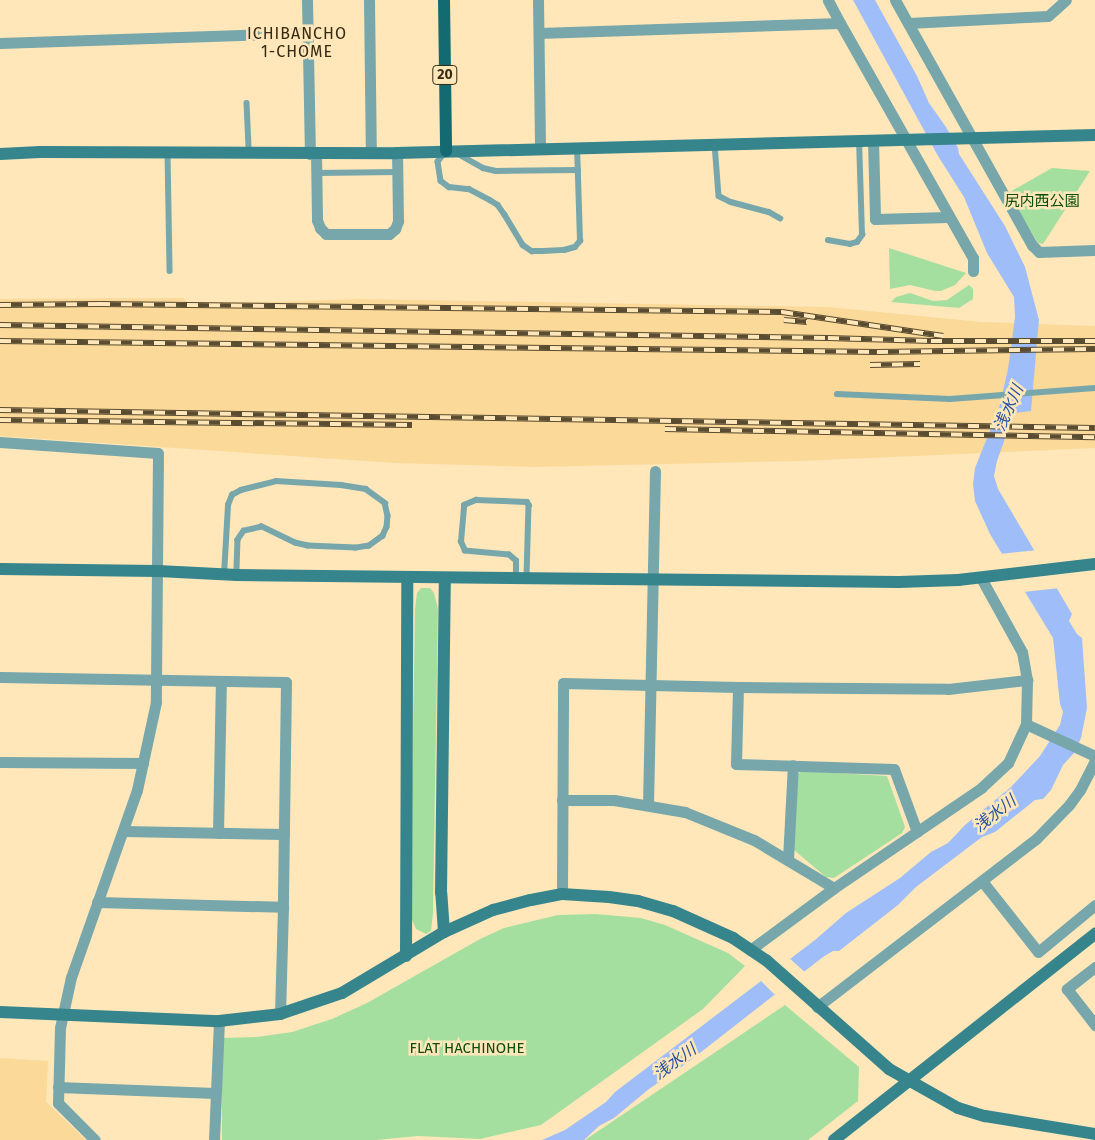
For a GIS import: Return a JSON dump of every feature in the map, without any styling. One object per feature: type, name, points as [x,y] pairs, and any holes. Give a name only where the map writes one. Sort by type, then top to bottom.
[{"type":"main road","name":"20","points":[[444,0],[446,151]]},
{"type":"street","points":[[307,0],[317,220],[320,228],[326,234],[389,234],[395,229],[398,222],[397,153]]},
{"type":"street","points":[[368,0],[371,153]]},
{"type":"street","points":[[538,0],[540,148]]},
{"type":"street","points":[[828,0],[908,139],[948,217],[973,258],[973,271]]},
{"type":"street","points":[[895,0],[967,138],[1032,245],[1039,252],[1095,250]]},
{"type":"street","points":[[908,23],[1048,16],[1066,0]]},
{"type":"street","points":[[538,32],[840,22]]},
{"type":"street","points":[[0,43],[307,33]]},
{"type":"street","points":[[0,154],[40,152],[397,153],[1095,135]]},
{"type":"street","points":[[873,140],[876,219],[948,217]]},
{"type":"street","points":[[0,442],[158,453],[156,702],[137,790],[71,977],[62,1015],[58,1103],[95,1140]]},
{"type":"street","points":[[648,804],[655,471]]},
{"type":"street","points":[[0,568],[406,578],[899,582],[981,578],[1095,564]]},
{"type":"street","points":[[406,578],[406,956]]},
{"type":"street","points":[[444,932],[440,893],[445,578]]},
{"type":"street","points":[[750,950],[834,888],[980,788],[1008,762],[1026,724],[1027,680],[1022,652],[981,578]]},
{"type":"street","points":[[0,677],[286,682],[280,1014]]},
{"type":"street","points":[[562,894],[563,683],[649,686],[948,689],[1027,680]]},
{"type":"street","points":[[218,833],[221,681]]},
{"type":"street","points":[[738,687],[736,764],[894,769],[917,832]]},
{"type":"street","points":[[1026,724],[1095,756]]},
{"type":"street","points":[[0,762],[143,763]]},
{"type":"street","points":[[817,1007],[1036,839],[1053,824],[1080,790],[1095,762]]},
{"type":"street","points":[[788,859],[793,765]]},
{"type":"street","points":[[562,800],[614,800],[648,804],[685,812],[730,829],[788,859],[834,888]]},
{"type":"street","points":[[123,831],[284,834]]},
{"type":"street","points":[[982,881],[1038,952],[1095,906]]},
{"type":"street","points":[[0,1012],[219,1021],[280,1014],[342,993],[444,932],[493,910],[562,894],[638,901],[673,911],[703,923],[766,960],[888,1068],[958,1108],[985,1116],[1095,1134]]},
{"type":"street","points":[[97,902],[283,907]]},
{"type":"street","points":[[834,1140],[910,1082],[1095,934]]},
{"type":"street","points":[[1095,967],[1067,989],[1095,1025]]},
{"type":"street","points":[[214,1140],[219,1021]]},
{"type":"street","points":[[58,1087],[215,1093]]},
{"type":"lane","points":[[247,103],[248,147]]},
{"type":"lane","points":[[828,240],[850,244],[857,242],[862,235],[859,141]]},
{"type":"lane","points":[[715,144],[719,196],[731,202],[769,212],[780,218]]},
{"type":"lane","points":[[577,148],[578,170],[580,241],[575,247],[564,250],[532,251],[523,245],[498,205],[469,189],[449,187],[441,181],[438,162],[446,151],[496,172],[578,170]]},
{"type":"lane","points":[[168,153],[170,271]]},
{"type":"lane","points":[[316,173],[398,172]]},
{"type":"lane","points":[[837,394],[950,399],[1095,388]]},
{"type":"lane","points":[[276,481],[341,485],[366,489],[384,503],[388,516],[387,527],[383,536],[369,546],[356,548],[308,546],[296,543],[262,527],[244,531],[238,540],[230,575],[228,505],[232,496],[241,490],[276,481]]},
{"type":"lane","points":[[476,500],[527,502],[529,506],[522,578],[516,561],[509,555],[465,551],[461,542],[464,505],[476,500]]},
{"type":"shaded area","points":[[183,298],[188,302],[276,302],[357,299],[828,307],[981,322],[1095,326],[1095,448],[800,461],[534,467],[394,463],[0,436],[0,299]]},
{"type":"shaded area","points":[[0,1058],[48,1061],[46,1102],[86,1140],[0,1140]]},
{"type":"green space","name":"尻内西公園","points":[[1052,168],[1090,171],[1043,244],[1038,243],[1008,193]]},
{"type":"green space","points":[[889,248],[966,273],[955,285],[941,291],[910,285],[890,289]]},
{"type":"green space","points":[[969,285],[973,289],[973,299],[959,308],[891,302],[896,297],[910,293],[933,301],[947,300]]},
{"type":"green space","points":[[421,588],[430,588],[434,593],[438,609],[433,913],[431,931],[426,934],[416,929],[410,915],[415,609],[417,593]]},
{"type":"green space","points":[[802,771],[887,776],[905,827],[902,833],[834,878],[826,877],[794,850],[796,775]]},
{"type":"green space","name":"FLAT HACHINOHE","points":[[596,914],[641,918],[665,925],[728,953],[745,966],[703,1009],[541,1125],[480,1139],[418,1136],[376,1140],[222,1140],[222,1038],[257,1037],[292,1032],[332,1019],[367,1003],[480,939],[504,928],[558,915]]},
{"type":"green space","points":[[785,1005],[859,1067],[858,1101],[808,1140],[585,1140]]},
{"type":"water","name":"浅水川","points":[[853,0],[875,0],[917,76],[929,103],[946,127],[958,148],[959,154],[1005,226],[1025,267],[1039,320],[1031,411],[1014,413],[997,461],[994,476],[998,489],[1072,614],[1069,621],[1077,634],[1082,638],[1087,708],[1081,738],[1075,752],[1063,765],[1051,790],[1043,799],[1035,800],[995,832],[982,837],[916,887],[898,905],[839,951],[833,951],[823,957],[687,1063],[649,1089],[614,1118],[599,1126],[584,1140],[542,1140],[565,1130],[606,1102],[615,1092],[815,940],[846,913],[900,878],[931,852],[948,843],[965,825],[1011,787],[1040,756],[1060,725],[1063,712],[1060,704],[1053,638],[990,534],[975,501],[973,484],[975,468],[999,408],[1008,369],[1015,317],[1014,297],[987,253],[964,197],[938,156]]},
{"type":"pier","points":[[1038,550],[1060,588],[1023,592],[1000,554]]},
{"type":"pier","points":[[788,957],[807,974],[776,996],[759,979]]},
{"type":"railway","points":[[0,305],[99,304],[782,312],[943,336]]},
{"type":"railway","points":[[784,320],[807,322]]},
{"type":"railway","points":[[0,325],[931,341],[1095,341]]},
{"type":"railway","points":[[0,341],[877,352],[1095,349]]},
{"type":"railway","points":[[870,365],[920,364]]},
{"type":"railway","points":[[0,410],[1095,428]]},
{"type":"railway","points":[[0,420],[412,425]]},
{"type":"railway","points":[[665,429],[1095,437]]},
{"type":"district","name":"ICHIBANCHO 1-CHOME","points":[[297,43]]}]
